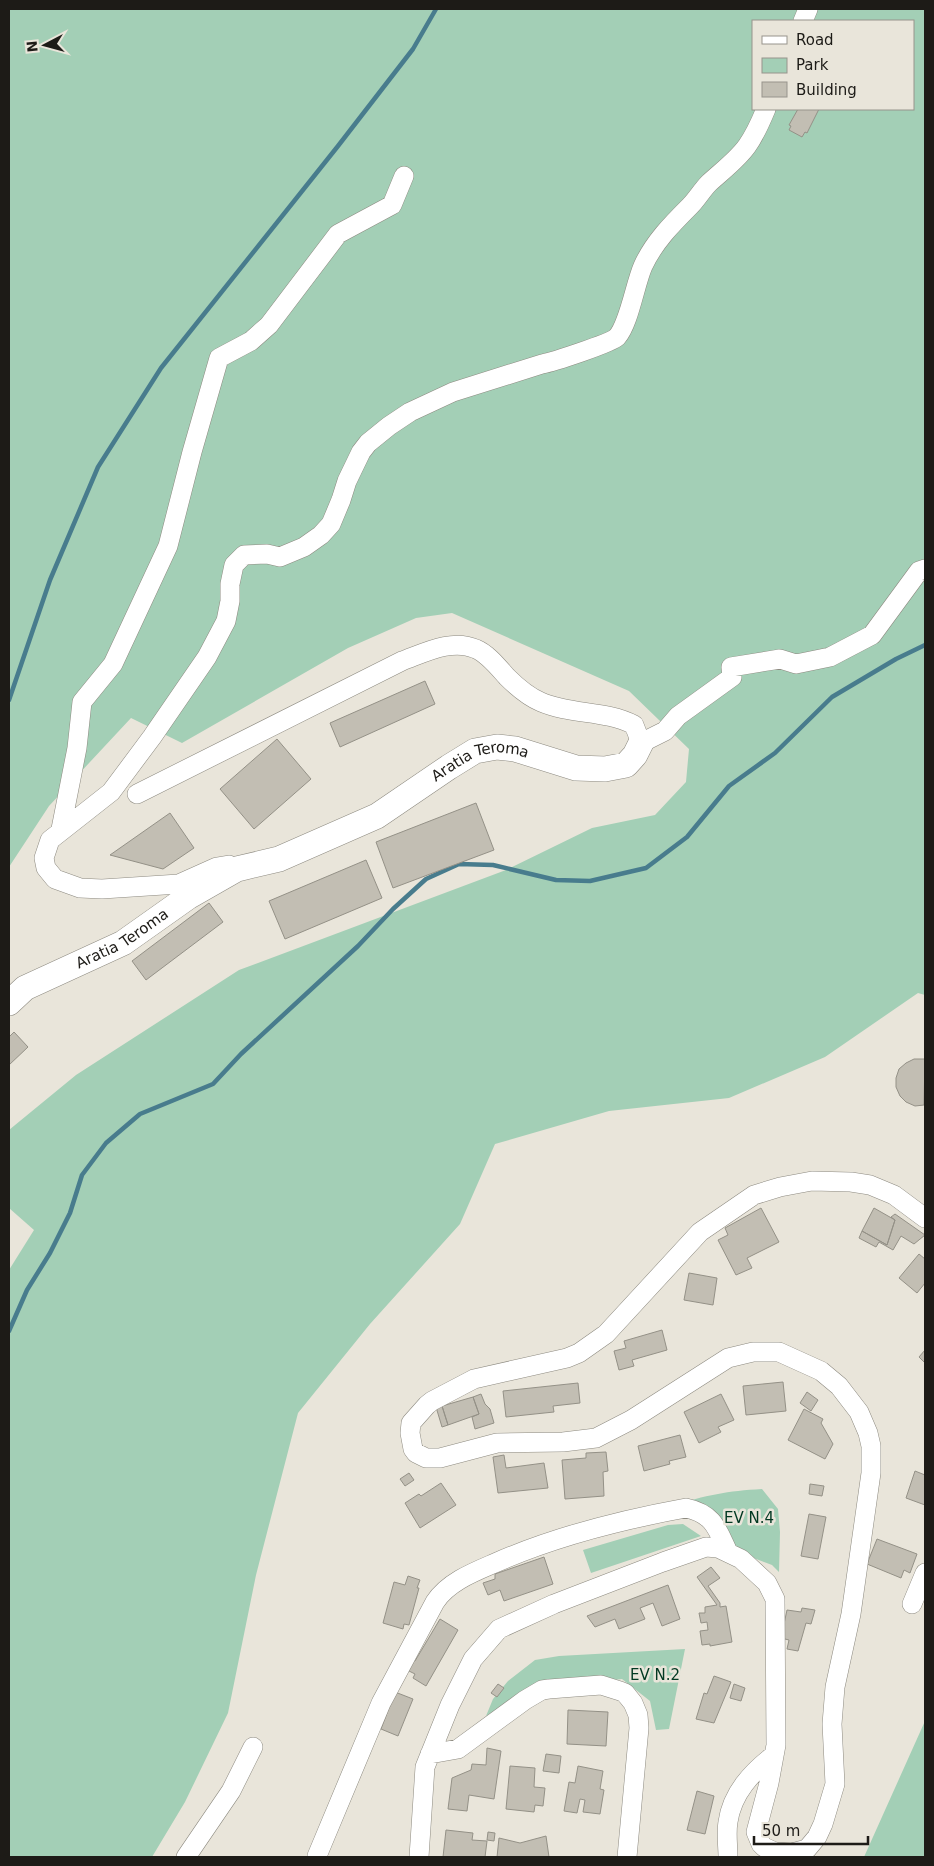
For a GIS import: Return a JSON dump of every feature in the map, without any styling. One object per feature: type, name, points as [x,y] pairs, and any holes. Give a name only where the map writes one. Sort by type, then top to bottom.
[{"type":"main road","name":"Aratia Teroma","points":[[9,1003],[25,988],[123,942],[188,898],[237,869],[279,859],[377,816],[475,751],[497,747],[515,749],[576,768],[605,769],[626,765],[635,755],[641,743]]},
{"type":"street","points":[[237,869],[228,864],[179,884],[135,888],[80,888],[55,879],[46,868],[44,858],[50,840],[110,792],[152,737],[207,657],[226,621],[234,565],[244,555],[267,554],[280,556],[304,547],[321,535],[331,524],[341,500],[346,481],[361,452],[389,426],[410,412],[454,392],[542,364],[555,362],[604,344],[617,337],[627,317],[644,265],[658,240],[748,145],[766,110]]},
{"type":"street","points":[[62,829],[78,748],[82,702],[113,664],[168,546],[219,358],[251,341],[269,325],[338,234],[392,205],[404,176]]},
{"type":"street","name":"Aratia Teroma","points":[[641,743],[665,731],[678,716],[732,677],[731,667],[780,659],[796,664],[830,657],[872,634],[919,571],[925,569]]},
{"type":"street","points":[[137,794],[402,661],[437,648],[458,645],[475,648],[481,652],[514,683],[540,702],[567,710],[622,719],[634,725],[641,743]]},
{"type":"street","points":[[419,1857],[424,1773],[450,1705],[473,1658],[500,1629],[554,1604],[699,1548],[718,1548],[741,1559],[767,1583],[775,1600],[776,1745],[765,1799],[756,1826],[758,1838],[764,1846],[775,1852],[792,1853],[807,1849],[817,1837],[823,1824],[835,1784],[832,1724],[835,1687],[851,1614],[871,1473],[871,1446],[868,1434],[859,1412],[840,1386],[822,1371],[785,1354],[779,1352],[753,1352],[728,1358],[631,1420],[596,1438],[563,1442],[497,1443],[453,1455],[426,1458],[416,1453],[413,1449],[410,1433],[411,1423],[427,1405],[468,1382],[567,1358],[579,1353],[606,1334],[700,1232],[754,1195],[780,1187],[812,1181],[851,1182],[870,1185],[894,1195],[925,1218]]},
{"type":"street","points":[[317,1856],[381,1703],[438,1597],[454,1584],[471,1573],[538,1544],[597,1527],[686,1508],[714,1522],[728,1552]]},
{"type":"street","points":[[912,1604],[925,1573]]},
{"type":"street","points":[[430,1754],[458,1749],[525,1700],[542,1690],[601,1685],[625,1693],[636,1709],[639,1728],[627,1857]]},
{"type":"street","points":[[186,1857],[231,1791],[253,1747]]},
{"type":"street","points":[[728,1857],[728,1821],[736,1796],[758,1767],[774,1755]]},
{"type":"green space","points":[[9,9],[925,9],[925,995],[918,993],[825,1057],[729,1098],[609,1111],[495,1144],[460,1224],[370,1324],[298,1413],[256,1575],[228,1713],[185,1802],[152,1857],[9,1857],[9,1270],[34,1230],[9,1208],[9,1130],[76,1075],[239,970],[506,870],[592,828],[655,815],[686,782],[689,749],[629,691],[452,613],[416,618],[348,648],[182,743],[131,718],[49,806],[9,867]]},
{"type":"green space","name":"EV N.4","points":[[762,1489],[778,1509],[780,1532],[779,1572],[772,1565],[738,1552],[718,1520],[673,1506],[717,1494]]},
{"type":"green space","points":[[683,1524],[701,1536],[591,1573],[583,1550],[668,1525]]},
{"type":"green space","name":"EV N.2","points":[[685,1649],[669,1729],[656,1730],[650,1701],[622,1679],[530,1689],[486,1716],[493,1699],[508,1681],[535,1660],[559,1656]]},
{"type":"green space","points":[[925,1721],[925,1857],[864,1857]]},
{"type":"building","points":[[797,110],[818,110],[807,133],[805,132],[802,137],[789,130],[791,126],[789,125]]},
{"type":"building","points":[[425,681],[435,704],[340,747],[330,723]]},
{"type":"building","points":[[277,739],[311,779],[254,829],[220,789]]},
{"type":"building","points":[[476,803],[494,850],[393,888],[376,842]]},
{"type":"building","points":[[170,813],[194,848],[163,869],[110,855]]},
{"type":"building","points":[[366,860],[382,898],[285,939],[269,901]]},
{"type":"building","points":[[209,903],[223,922],[146,980],[132,961]]},
{"type":"building","points":[[14,1032],[28,1047],[9,1065],[9,1037]]},
{"type":"building","points":[[914,1059],[925,1059],[924,1105],[915,1106],[906,1102],[900,1096],[896,1087],[899,1069]]},
{"type":"building","points":[[761,1208],[779,1242],[747,1258],[752,1268],[736,1275],[718,1240],[728,1235],[725,1228]]},
{"type":"building","points":[[874,1208],[895,1220],[887,1245],[862,1231]]},
{"type":"building","points":[[895,1214],[925,1235],[914,1244],[901,1236],[893,1250],[879,1242],[876,1247],[859,1238],[862,1231],[887,1245],[895,1220],[891,1217]]},
{"type":"building","points":[[919,1254],[925,1259],[925,1283],[917,1293],[899,1278]]},
{"type":"building","points":[[689,1273],[717,1278],[713,1305],[684,1300]]},
{"type":"building","points":[[662,1330],[667,1350],[632,1360],[634,1366],[619,1370],[614,1351],[626,1348],[624,1341]]},
{"type":"building","points":[[925,1350],[925,1363],[919,1357]]},
{"type":"building","points":[[783,1382],[786,1411],[746,1415],[743,1386]]},
{"type":"building","points":[[578,1383],[580,1403],[553,1406],[554,1412],[506,1417],[503,1391]]},
{"type":"building","points":[[807,1392],[818,1400],[811,1411],[800,1403]]},
{"type":"building","points":[[481,1394],[485,1404],[490,1409],[494,1423],[475,1429],[472,1417],[479,1414],[473,1397]]},
{"type":"building","points":[[721,1394],[734,1420],[718,1427],[721,1432],[699,1443],[684,1412]]},
{"type":"building","points":[[473,1397],[479,1414],[448,1425],[442,1406]]},
{"type":"building","points":[[442,1406],[448,1425],[442,1427],[436,1407]]},
{"type":"building","points":[[804,1409],[823,1419],[821,1423],[833,1444],[825,1459],[788,1440]]},
{"type":"building","points":[[680,1435],[686,1457],[669,1461],[670,1464],[644,1471],[638,1446]]},
{"type":"building","points":[[606,1452],[608,1471],[603,1472],[604,1496],[565,1499],[562,1460],[586,1458],[586,1453]]},
{"type":"building","points":[[504,1455],[506,1468],[544,1463],[548,1488],[498,1493],[493,1457]]},
{"type":"building","points":[[915,1471],[925,1475],[925,1505],[906,1498]]},
{"type":"building","points":[[409,1473],[414,1480],[405,1486],[400,1479]]},
{"type":"building","points":[[441,1483],[456,1505],[420,1528],[405,1503],[419,1494],[421,1496]]},
{"type":"building","points":[[810,1484],[824,1486],[822,1496],[809,1494]]},
{"type":"building","points":[[809,1514],[826,1517],[818,1559],[801,1556]]},
{"type":"building","points":[[877,1539],[917,1554],[910,1573],[904,1570],[901,1578],[867,1564]]},
{"type":"building","points":[[544,1557],[553,1584],[504,1601],[500,1590],[488,1595],[483,1583],[495,1579],[495,1574]]},
{"type":"building","points":[[711,1567],[720,1578],[708,1586],[720,1603],[720,1607],[726,1606],[732,1642],[710,1646],[710,1644],[702,1645],[700,1631],[708,1630],[707,1622],[701,1623],[699,1613],[705,1613],[705,1607],[717,1605],[697,1577]]},
{"type":"building","points":[[408,1576],[420,1580],[409,1625],[404,1624],[403,1629],[383,1623],[394,1582],[405,1585]]},
{"type":"building","points":[[668,1585],[680,1619],[662,1626],[653,1603],[640,1608],[645,1619],[619,1629],[615,1619],[595,1627],[587,1616]]},
{"type":"building","points":[[802,1608],[815,1610],[811,1624],[806,1623],[798,1651],[787,1649],[789,1640],[781,1638],[787,1610],[801,1612]]},
{"type":"building","points":[[440,1619],[458,1630],[426,1686],[413,1678],[415,1674],[407,1670],[413,1660],[415,1661]]},
{"type":"building","points":[[714,1676],[731,1682],[714,1723],[696,1719],[704,1693],[707,1694]]},
{"type":"building","points":[[498,1684],[504,1688],[497,1697],[491,1693]]},
{"type":"building","points":[[734,1684],[745,1688],[741,1701],[730,1698]]},
{"type":"building","points":[[395,1692],[413,1699],[398,1736],[381,1729]]},
{"type":"building","points":[[568,1710],[608,1712],[606,1746],[567,1744]]},
{"type":"building","points":[[487,1748],[501,1751],[494,1799],[469,1795],[467,1811],[448,1809],[452,1778],[471,1770],[472,1764],[486,1765]]},
{"type":"building","points":[[546,1754],[561,1756],[559,1773],[543,1771]]},
{"type":"building","points":[[510,1766],[535,1768],[534,1787],[545,1788],[543,1806],[535,1805],[534,1812],[506,1809]]},
{"type":"building","points":[[578,1766],[603,1771],[600,1789],[604,1790],[600,1814],[583,1812],[585,1800],[580,1799],[577,1813],[564,1811],[569,1782],[575,1783]]},
{"type":"building","points":[[697,1791],[714,1796],[705,1834],[687,1830]]},
{"type":"building","points":[[446,1830],[473,1833],[472,1840],[487,1841],[485,1857],[443,1857]]},
{"type":"building","points":[[488,1832],[495,1833],[494,1841],[487,1840]]},
{"type":"building","points":[[546,1836],[549,1857],[497,1857],[499,1838],[520,1843]]},
{"type":"waterway","points":[[9,700],[50,580],[98,467],[161,368],[413,49],[436,9]]},
{"type":"waterway","points":[[9,1331],[27,1290],[50,1253],[70,1213],[82,1175],[106,1143],[140,1114],[213,1084],[241,1054],[358,946],[393,909],[426,879],[459,864],[493,865],[556,880],[590,881],[646,868],[687,837],[729,786],[775,753],[832,697],[896,659],[925,645]]}]
